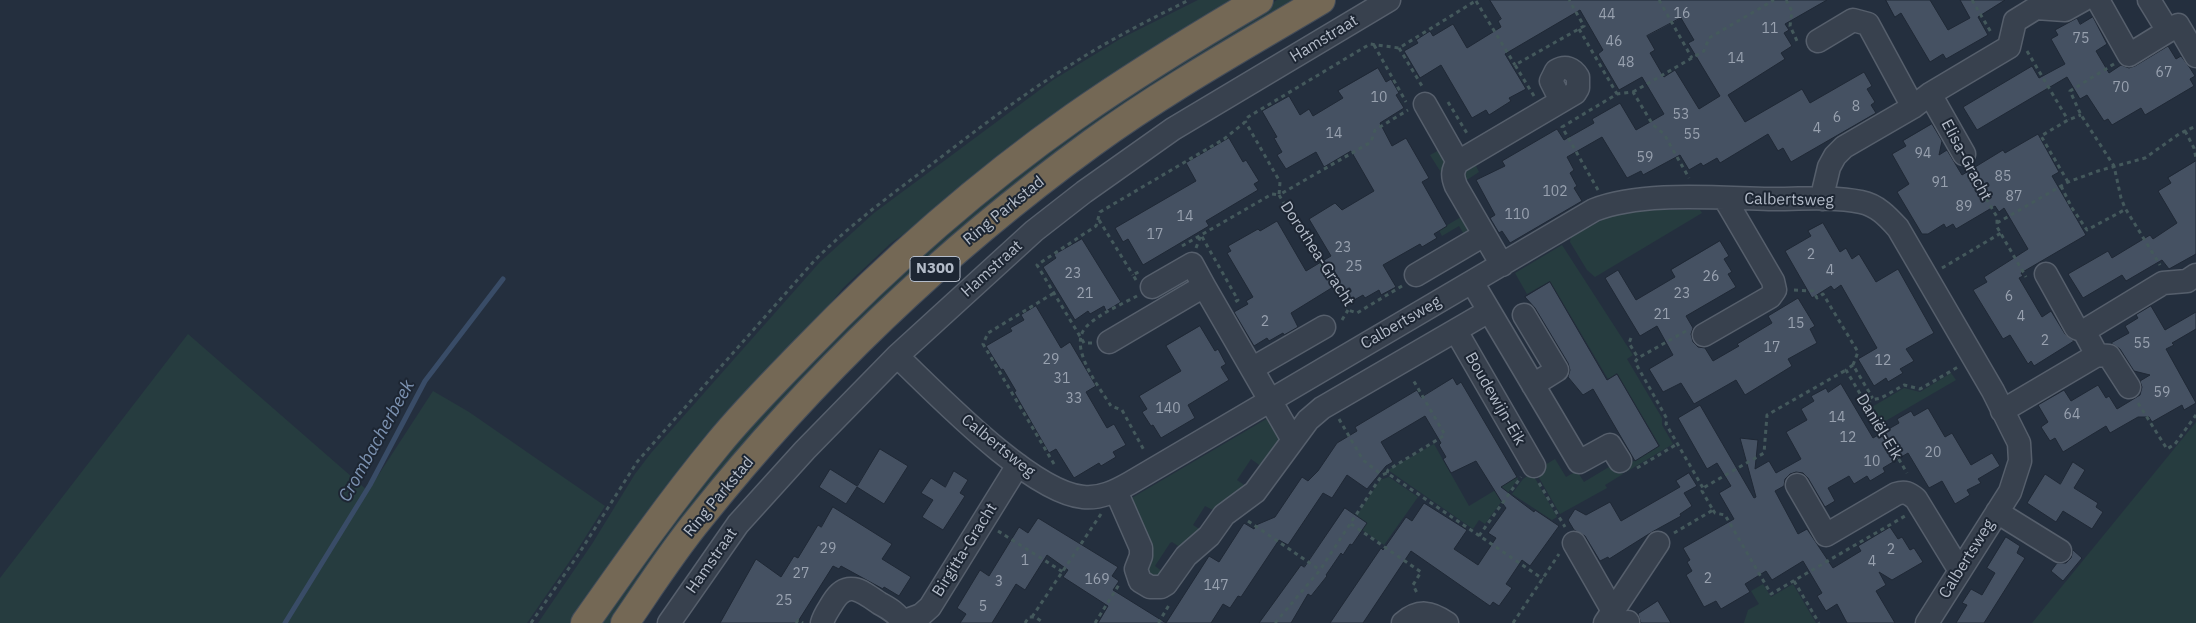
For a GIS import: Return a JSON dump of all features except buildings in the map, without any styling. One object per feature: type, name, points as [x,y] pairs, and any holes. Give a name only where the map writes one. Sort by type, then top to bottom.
[{"type":"highway","name":"Ring Parkstad","points":[[585,623],[670,504],[719,442],[778,378],[866,288],[961,203],[1020,156],[1139,74],[1259,0]]},
{"type":"highway","name":"Ring Parkstad","points":[[624,623],[698,519],[802,399],[874,325],[948,256],[1039,182],[1136,112],[1322,0]]},
{"type":"street","name":"Hamstraat","points":[[668,623],[738,524],[805,450],[897,356],[1034,231],[1084,192],[1173,129],[1389,0]]},
{"type":"street","points":[[1823,200],[1824,188],[1834,156],[1844,147],[2009,47],[2015,21],[2036,8],[2065,10],[2083,0]]},
{"type":"street","points":[[2098,0],[2129,54],[2178,25],[2196,56]]},
{"type":"street","points":[[2149,0],[2168,32]]},
{"type":"street","name":"Elisa-Gracht","points":[[1818,41],[1853,20],[1868,24],[1921,101],[1964,154]]},
{"type":"street","points":[[1419,101],[1458,162]]},
{"type":"street","points":[[1502,265],[1453,179],[1454,167],[1458,162],[1561,101]]},
{"type":"street","name":"Calbertsweg","points":[[897,356],[933,391],[1018,466],[1056,489],[1085,498],[1116,491],[1594,210],[1607,205],[1646,199],[1689,198],[1862,202],[1877,208],[1898,228],[1973,357],[2018,443],[2020,461],[2010,492],[1927,623]]},
{"type":"street","points":[[1704,335],[1770,297],[1775,290],[1773,281],[1725,198]]},
{"type":"street","points":[[1416,275],[1484,235]]},
{"type":"street","points":[[1152,288],[1192,264],[1293,440]]},
{"type":"street","points":[[2046,274],[2076,328],[2084,331],[2098,355]]},
{"type":"street","points":[[2084,331],[2163,283],[2186,280],[2196,275]]},
{"type":"street","points":[[1472,282],[1579,462],[1610,445],[1620,461]]},
{"type":"street","points":[[1109,342],[1204,286]]},
{"type":"street","points":[[1116,491],[1141,548],[1137,573],[1140,581],[1150,587],[1161,587],[1166,584],[1186,556],[1209,536],[1224,514],[1255,492],[1308,420],[1330,404],[1490,311]]},
{"type":"street","points":[[1524,315],[1557,370],[1533,385]]},
{"type":"street","points":[[1253,368],[1324,327]]},
{"type":"street","name":"Boudewijn-Eik","points":[[1456,331],[1534,468]]},
{"type":"street","points":[[2002,411],[2098,355],[2110,356],[2129,387]]},
{"type":"street","name":"Birgitta-Gracht","points":[[822,623],[824,616],[838,594],[851,589],[859,590],[897,614],[902,622],[921,615],[930,606],[1018,466]]},
{"type":"street","points":[[1797,485],[1826,535],[1896,494],[1914,500],[1960,571]]},
{"type":"street","points":[[1997,512],[2060,551]]},
{"type":"street","points":[[1572,540],[1619,620]]},
{"type":"street","points":[[1619,620],[1658,543]]},
{"type":"path","points":[[531,623],[578,555],[637,462],[815,260],[836,239],[1027,93],[1131,29],[1189,0]]},
{"type":"path","points":[[1109,342],[1084,343],[1037,265],[1096,226],[1100,212],[1224,138],[1248,117],[1370,44],[1399,48],[1476,0],[1516,65]]},
{"type":"path","points":[[1659,0],[1692,58]]},
{"type":"path","points":[[1607,205],[1562,127],[1617,94],[1633,92],[1704,51],[1709,38],[1774,0]]},
{"type":"path","points":[[1786,0],[1792,11],[1790,26],[1802,50],[1818,41]]},
{"type":"path","points":[[1579,29],[1617,94]]},
{"type":"path","points":[[1374,45],[1419,101]]},
{"type":"path","points":[[1399,48],[1419,101]]},
{"type":"path","points":[[2129,54],[2070,92],[2081,115],[2114,166],[2121,198],[2126,209],[2170,283]]},
{"type":"path","points":[[1633,92],[1653,125],[1664,134],[1689,177],[1689,198]]},
{"type":"path","points":[[1447,99],[1477,151]]},
{"type":"path","name":"Dorothea-Gracht","points":[[1416,275],[1412,280],[1357,312],[1348,310],[1279,195],[1371,142],[1375,130],[1419,101]]},
{"type":"path","points":[[2068,182],[2041,136],[2068,120],[2081,115]]},
{"type":"path","points":[[1192,264],[1200,235],[1272,194],[1279,195],[1280,182],[1245,121]]},
{"type":"path","points":[[1997,225],[2068,182],[2114,166],[2145,158],[2185,131],[2196,126]]},
{"type":"path","points":[[2185,131],[2194,148],[2195,157]]},
{"type":"path","name":"Elisa-Gracht","points":[[1964,154],[1964,160],[1998,218],[1997,225],[2001,233],[2027,278],[2046,274]]},
{"type":"path","points":[[2061,186],[2072,208],[2087,230],[2126,209]]},
{"type":"path","points":[[1099,220],[1133,275]]},
{"type":"path","points":[[1926,277],[2001,233]]},
{"type":"path","points":[[1703,488],[1764,453],[1767,415],[1846,370],[1853,365],[1858,352],[1824,294],[1817,298],[1813,290],[1775,290]]},
{"type":"path","points":[[1054,293],[988,333],[983,344],[1062,477],[1056,489]]},
{"type":"path","points":[[1704,335],[1697,324],[1638,358],[1635,362],[1636,366],[1667,419],[1666,424],[1703,488],[1702,491],[1713,510],[1715,513],[1725,515],[1771,594],[1794,581],[1914,500]]},
{"type":"path","points":[[1631,338],[1630,342],[1638,358]]},
{"type":"path","points":[[1864,402],[1881,398],[1904,385],[1920,389],[1973,357]]},
{"type":"path","points":[[1275,623],[1320,570],[1382,476],[1388,470],[1445,435],[1403,362]]},
{"type":"path","points":[[1853,365],[1872,397],[1864,402]]},
{"type":"path","name":"Daniël-Eik","points":[[1846,370],[1910,479],[1914,500]]},
{"type":"path","points":[[2129,387],[2164,447],[2171,448],[2196,415]]},
{"type":"path","points":[[1330,404],[1363,460],[1382,476]]},
{"type":"path","points":[[1620,461],[1626,475],[1677,444]]},
{"type":"path","points":[[1479,536],[1521,477],[1534,468],[1572,540],[1542,579],[1513,623]]},
{"type":"path","points":[[1387,473],[1542,579]]},
{"type":"path","points":[[1025,623],[1029,617],[1032,617],[1116,491]]},
{"type":"path","points":[[1658,543],[1713,510]]},
{"type":"path","points":[[1243,519],[1320,570]]},
{"type":"path","points":[[983,522],[1063,572]]},
{"type":"path","points":[[1350,524],[1421,572],[1413,585],[1425,618]]},
{"type":"path","points":[[1095,623],[1124,578],[1137,573]]},
{"type":"path","points":[[1794,581],[1819,623]]},
{"type":"path","points":[[1032,617],[1044,623]]},
{"type":"path","points":[[796,623],[798,620],[803,623]]},
{"type":"green space","points":[[1198,0],[1240,0],[891,243],[843,288],[575,623],[538,623],[592,544],[635,474],[651,453],[820,262],[874,213],[1053,80],[1120,39]]},
{"type":"green space","points":[[1277,0],[1303,0],[949,246],[614,623],[595,623],[700,482],[833,333],[989,192],[1180,57]]},
{"type":"green space","points":[[1443,148],[1450,157],[1442,174],[1430,155]]},
{"type":"green space","points":[[1474,162],[1479,172],[1462,183],[1462,168]]},
{"type":"green space","points":[[1700,210],[1702,213],[1595,277],[1587,270],[1570,242],[1571,237],[1604,219],[1623,212]]},
{"type":"green space","points":[[1461,217],[1471,233],[1465,236],[1459,226],[1442,236],[1439,230]]},
{"type":"green space","points":[[1562,245],[1633,355],[1627,359],[1662,418],[1662,425],[1673,444],[1626,472],[1623,467],[1660,446],[1617,373],[1608,379],[1550,281],[1527,294],[1515,273]]},
{"type":"green space","points":[[188,334],[368,491],[433,391],[469,412],[605,506],[527,623],[0,623],[0,578]]},
{"type":"green space","points":[[1951,373],[1956,380],[1882,423],[1872,407],[1904,388],[1920,392]]},
{"type":"green space","points":[[1268,418],[1282,436],[1262,467],[1251,459],[1237,480],[1247,487],[1217,512],[1205,506],[1193,525],[1204,532],[1183,549],[1172,542],[1170,543],[1155,566],[1164,573],[1151,580],[1130,499]]},
{"type":"green space","points":[[2196,422],[2196,623],[2032,623]]},
{"type":"green space","points":[[1434,444],[1469,506],[1517,477],[1518,479],[1485,524],[1479,520],[1473,529],[1388,470]]},
{"type":"green space","points":[[1555,459],[1566,477],[1577,471],[1584,482],[1614,464],[1623,474],[1605,485],[1607,488],[1560,514],[1535,471]]},
{"type":"green space","points":[[1532,473],[1557,517],[1552,520],[1512,494],[1523,479]]},
{"type":"green space","points":[[1389,477],[1418,497],[1384,545],[1352,523],[1380,480]]},
{"type":"green space","points":[[1763,584],[1771,597],[1793,584],[1816,623],[1744,623],[1748,610],[1759,604],[1751,591]]},
{"type":"waterway","name":"Crombacherbeek","points":[[285,623],[370,485],[425,381],[503,279]]}]
